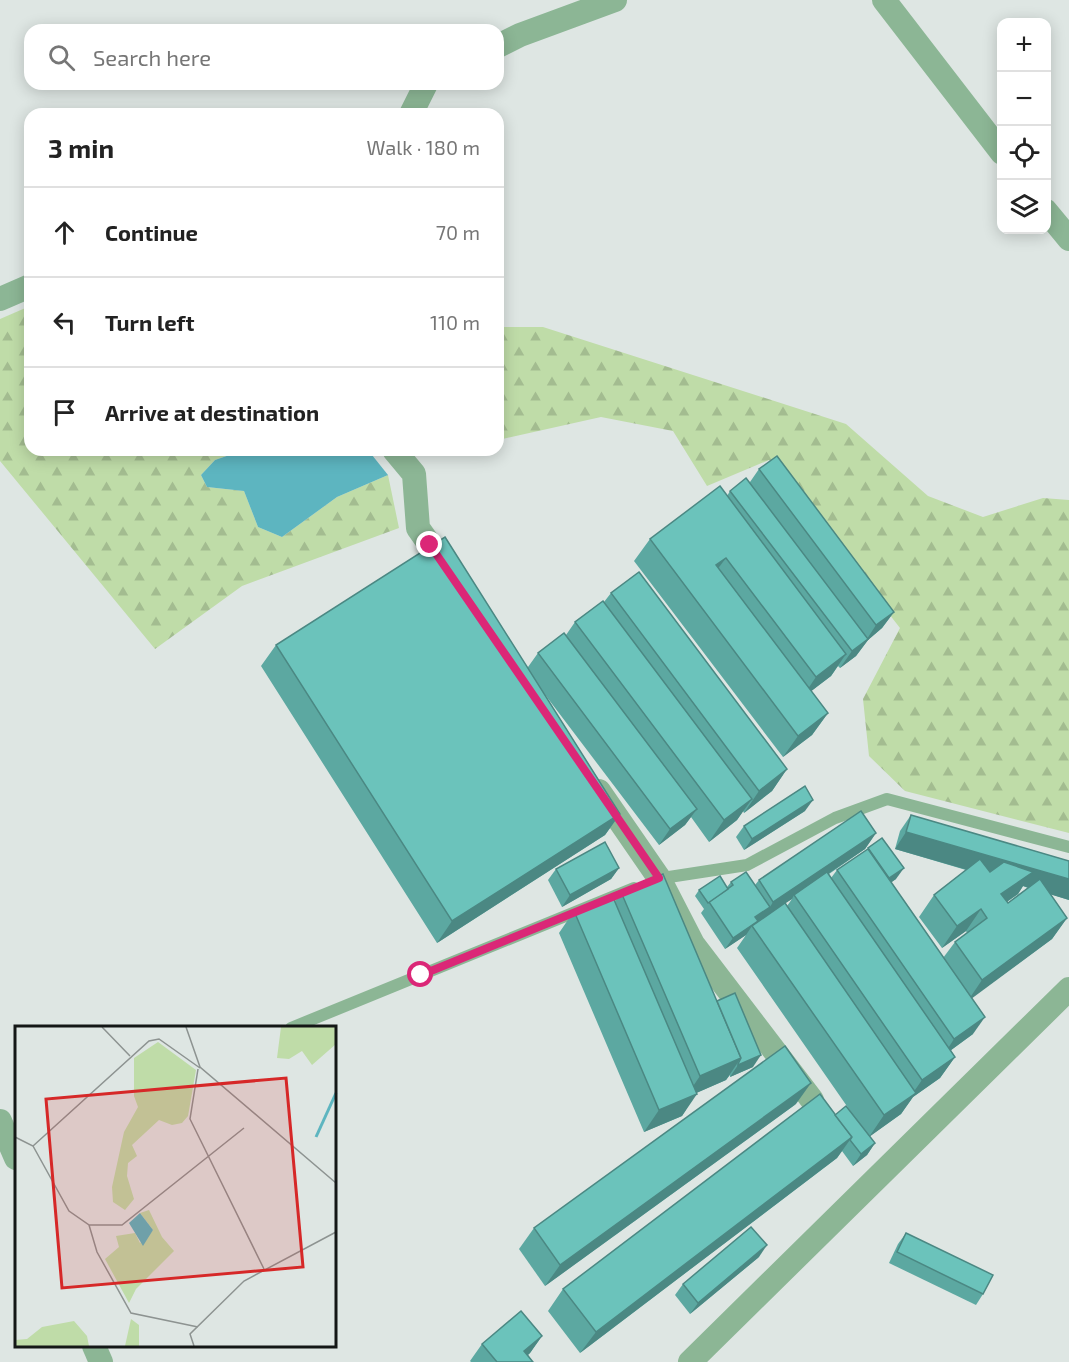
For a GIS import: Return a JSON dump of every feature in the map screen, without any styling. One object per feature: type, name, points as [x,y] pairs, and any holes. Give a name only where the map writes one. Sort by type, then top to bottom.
[{"type":"street","points":[[504,43],[615,0]]},
{"type":"street","points":[[884,0],[997,147]]},
{"type":"street","points":[[414,108],[423,90]]},
{"type":"street","points":[[1051,216],[1069,239]]},
{"type":"street","points":[[0,298],[24,288]]},
{"type":"street","points":[[399,456],[414,474],[418,528],[463,592]]},
{"type":"street","points":[[585,770],[659,878],[693,944],[812,1100]]},
{"type":"street","points":[[690,1362],[1069,989]]},
{"type":"street","points":[[94,1347],[101,1362]]},
{"type":"lane","points":[[296,1026],[659,878],[747,865],[835,818],[887,799],[1069,847]]},
{"type":"green space","points":[[24,309],[24,456],[227,456],[215,460],[201,475],[207,487],[244,491],[258,527],[282,537],[337,497],[388,475],[399,528],[242,586],[155,649],[0,461],[0,319]]},
{"type":"green space","points":[[504,327],[543,327],[846,424],[928,496],[983,517],[1043,498],[1069,500],[1069,833],[905,791],[869,756],[863,699],[900,628],[769,460],[707,486],[673,431],[601,417],[504,439]]},
{"type":"water","points":[[227,456],[373,456],[388,475],[337,497],[282,537],[258,527],[244,491],[207,487],[201,475],[215,460]]},
{"type":"building","points":[[777,456],[894,612],[876,625],[759,469]]},
{"type":"building","points":[[746,478],[868,639],[852,651],[730,491]]},
{"type":"building","points":[[720,486],[846,654],[816,677],[726,558],[716,565],[828,713],[798,736],[650,539]]},
{"type":"building","points":[[445,537],[620,814],[452,921],[276,645]]},
{"type":"building","points":[[639,572],[787,769],[759,791],[611,593]]},
{"type":"building","points":[[603,601],[752,799],[724,820],[575,622]]},
{"type":"building","points":[[564,633],[697,809],[670,829],[538,653]]},
{"type":"building","points":[[805,786],[813,800],[752,839],[744,826]]},
{"type":"building","points":[[861,811],[876,833],[773,902],[759,880]]},
{"type":"building","points":[[911,815],[1069,861],[1069,879],[906,832]]},
{"type":"building","points":[[882,838],[904,868],[889,878],[868,848]]},
{"type":"building","points":[[605,842],[619,868],[570,895],[556,869]]},
{"type":"building","points":[[868,849],[985,1017],[954,1039],[837,870]]},
{"type":"building","points":[[980,859],[990,872],[1004,862],[1033,872],[1001,894],[1008,903],[1040,879],[1067,918],[982,980],[955,942],[987,918],[981,909],[957,926],[934,895]]},
{"type":"building","points":[[746,872],[770,907],[755,917],[758,921],[733,938],[709,902],[733,885],[731,882]]},
{"type":"building","points":[[827,872],[955,1057],[922,1080],[794,895]]},
{"type":"building","points":[[663,874],[741,1058],[700,1076],[621,892]]},
{"type":"building","points":[[720,876],[728,889],[708,903],[699,890]]},
{"type":"building","points":[[612,895],[697,1094],[659,1110],[574,911]]},
{"type":"building","points":[[785,903],[916,1093],[884,1115],[752,926]]},
{"type":"building","points":[[735,993],[761,1055],[738,1065],[741,1058],[717,1001]]},
{"type":"building","points":[[785,1046],[811,1083],[560,1265],[534,1228]]},
{"type":"building","points":[[820,1094],[852,1137],[596,1332],[563,1289]]},
{"type":"building","points":[[846,1106],[875,1143],[861,1154],[850,1140],[852,1137],[835,1115]]},
{"type":"building","points":[[751,1227],[767,1245],[698,1303],[683,1284]]},
{"type":"building","points":[[906,1233],[993,1275],[983,1294],[897,1252]]},
{"type":"building","points":[[521,1311],[542,1336],[524,1351],[533,1362],[497,1362],[482,1344]]},
{"type":"route","points":[[421,975],[659,878],[430,545]]}]
